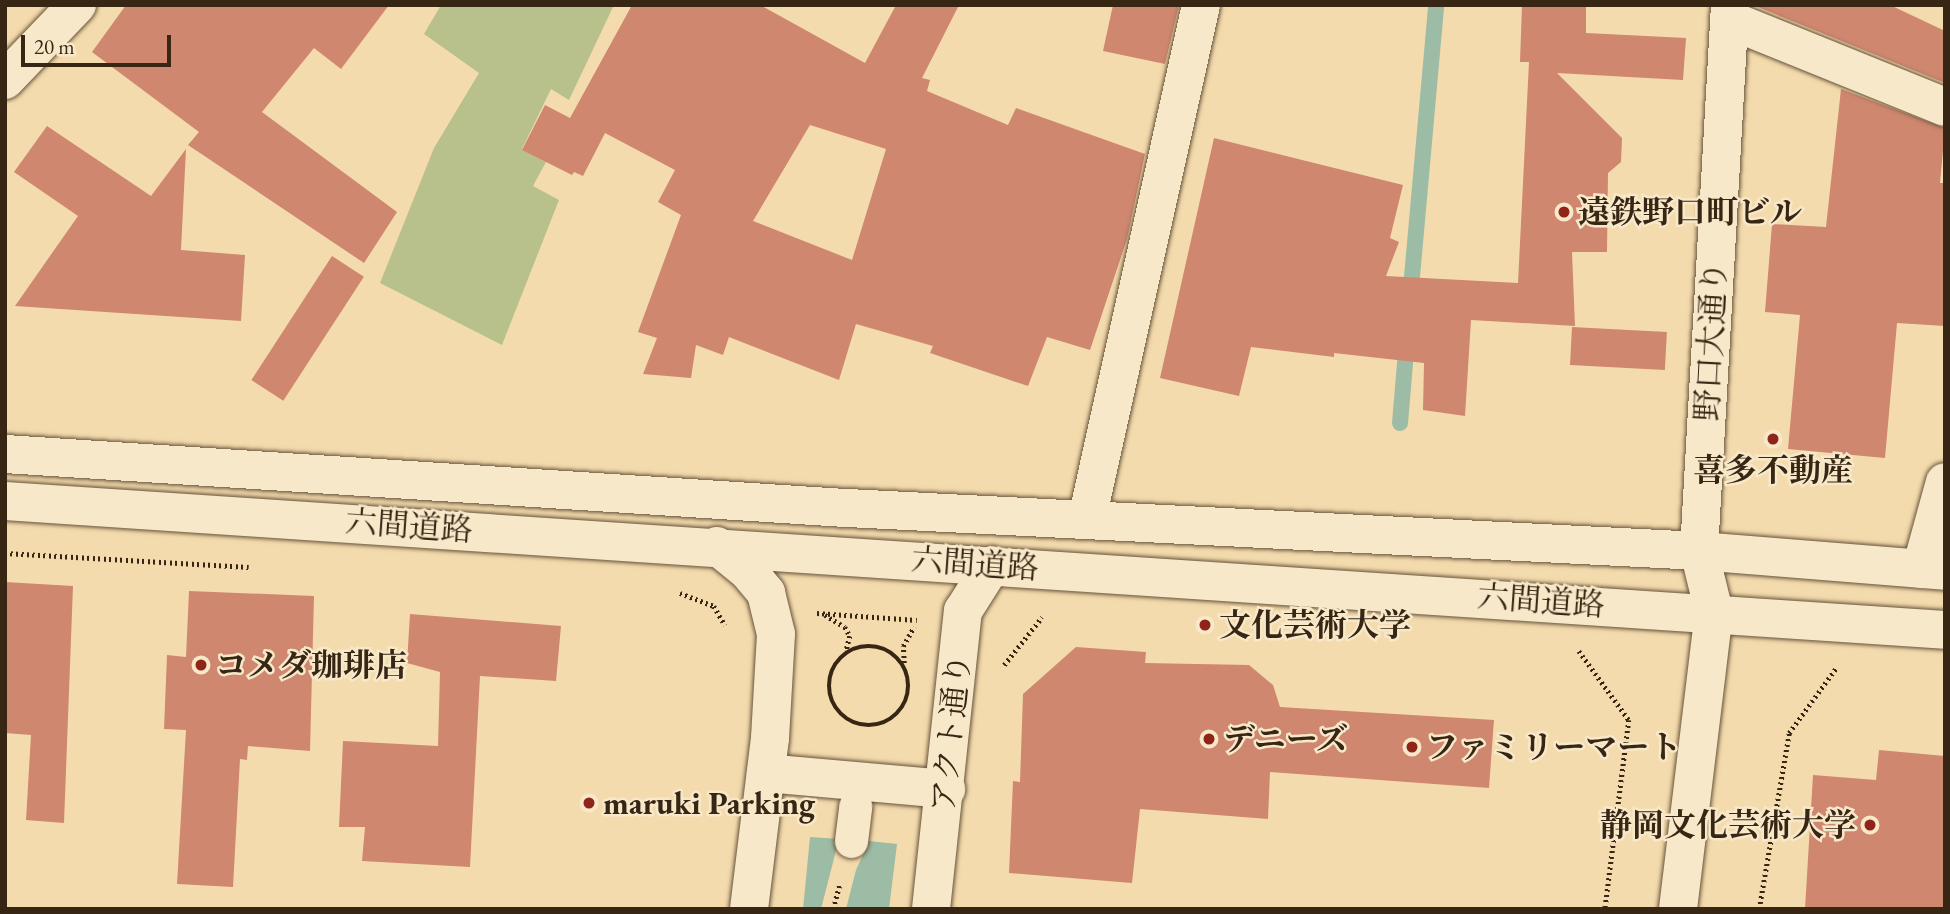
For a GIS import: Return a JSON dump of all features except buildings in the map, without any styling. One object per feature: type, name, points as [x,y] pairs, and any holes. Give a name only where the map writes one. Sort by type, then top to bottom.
[{"type":"street","points":[[5,80],[78,5]]},
{"type":"street","points":[[1087,519],[1201,5]]},
{"type":"street","points":[[1730,13],[1945,107]]},
{"type":"street","name":"野口大通り","points":[[1714,612],[1699,551],[1730,13]]},
{"type":"street","name":"六間道路","points":[[5,454],[828,508],[1699,551],[1933,570]]},
{"type":"street","points":[[1933,570],[1945,482]]},
{"type":"street","name":"六間道路","points":[[5,500],[1945,629]]},
{"type":"street","points":[[717,546],[747,570],[766,593],[773,610],[776,634],[766,773],[750,909]]},
{"type":"street","name":"アクト通り","points":[[931,909],[946,789],[962,611],[992,565]]},
{"type":"street","points":[[1678,909],[1714,612]]},
{"type":"street","points":[[766,773],[946,789]]},
{"type":"street","points":[[851,841],[855,806]]},
{"type":"path","points":[[5,552],[256,567]]},
{"type":"path","points":[[674,591],[714,606],[728,630]]},
{"type":"path","points":[[813,612],[931,621]]},
{"type":"path","points":[[821,613],[845,627],[850,636],[845,653],[836,662],[828,687],[838,711],[860,725],[886,722],[897,714],[909,691],[909,678],[904,666],[895,655],[871,646],[845,653]]},
{"type":"path","points":[[996,674],[1044,615]]},
{"type":"path","points":[[904,666],[905,636],[915,625],[923,623]]},
{"type":"path","points":[[1577,647],[1629,720],[1605,909]]},
{"type":"path","points":[[1759,909],[1789,733],[1840,661]]},
{"type":"shaded area","points":[[441,5],[614,5],[569,100],[551,89],[522,149],[546,162],[533,186],[559,200],[502,345],[380,283],[434,148],[479,73],[424,34]]},
{"type":"shaded area","points":[[810,837],[839,839],[821,909],[803,909]]},
{"type":"shaded area","points":[[869,841],[897,844],[889,909],[846,909],[856,870]]},
{"type":"waterway","points":[[1410,299],[1436,5]]},
{"type":"waterway","points":[[1400,423],[1407,339]]},
{"type":"place","name":"遠鉄野口町ビル","points":[[1564,212]]},
{"type":"place","name":"喜多不動産","points":[[1773,439]]},
{"type":"place","name":"文化芸術大学","points":[[1205,625]]},
{"type":"place","name":"コメダ珈琲店","points":[[201,665]]},
{"type":"place","name":"デニーズ","points":[[1209,739]]},
{"type":"place","name":"ファミリーマート","points":[[1412,747]]},
{"type":"place","name":"maruki Parking","points":[[589,803]]},
{"type":"place","name":"静岡文化芸術大学","points":[[1870,825]]}]
